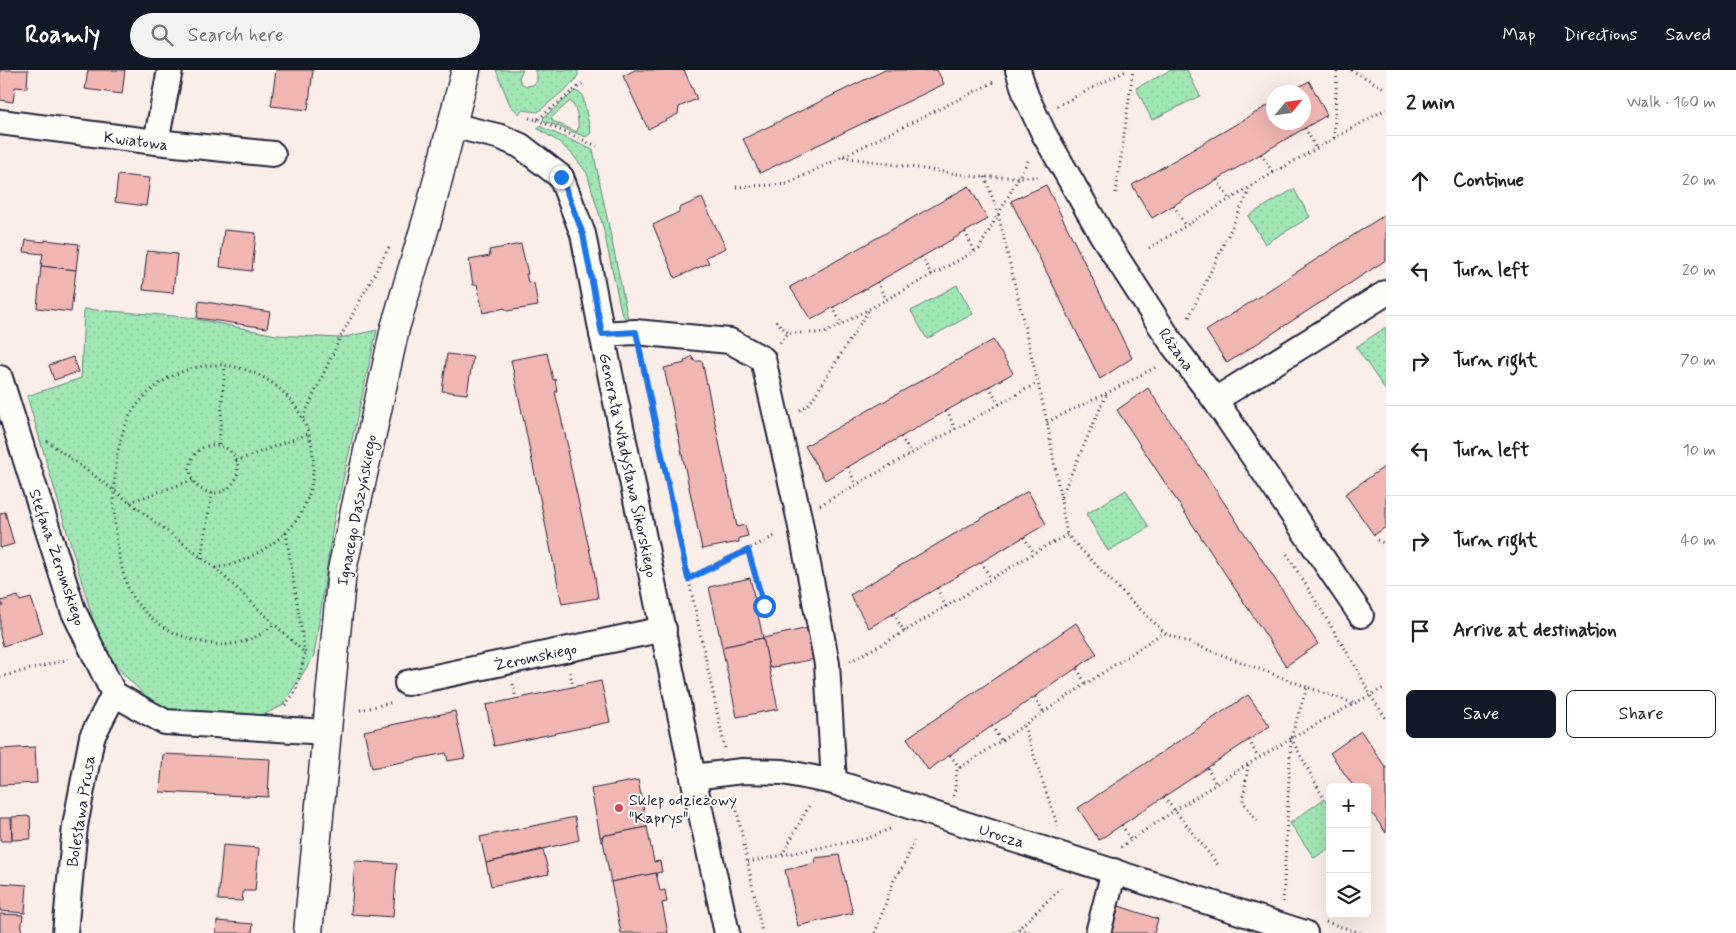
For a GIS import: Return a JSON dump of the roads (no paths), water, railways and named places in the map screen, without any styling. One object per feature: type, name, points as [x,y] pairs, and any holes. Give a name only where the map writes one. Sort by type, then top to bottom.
[{"type":"main road","points":[[451,125],[466,70]]},
{"type":"main road","name":"Ignacego Daszyńskiego","points":[[308,933],[342,570],[395,328],[430,210],[451,125]]},
{"type":"street","points":[[156,142],[170,70]]},
{"type":"street","name":"Różana","points":[[1018,70],[1026,96],[1044,134],[1102,235],[1173,345],[1215,400],[1361,615]]},
{"type":"street","name":"Kwiatowa","points":[[0,122],[156,142],[273,154]]},
{"type":"street","name":"Generała Władysława Sikorskiego","points":[[451,125],[501,137],[521,146],[561,177],[583,234],[693,777],[727,933]]},
{"type":"street","points":[[1215,400],[1386,293]]},
{"type":"street","points":[[602,334],[636,332],[730,341],[763,359],[799,521],[827,664],[834,782]]},
{"type":"street","name":"Stefana Żeromskiego","points":[[0,378],[73,610],[114,694]]},
{"type":"street","name":"Żeromskiego","points":[[407,683],[664,629]]},
{"type":"street","points":[[114,694],[165,722],[228,724],[326,732]]},
{"type":"street","name":"Bolesława Prusa","points":[[65,933],[75,826],[92,737],[114,694]]},
{"type":"street","name":"Urocza","points":[[693,777],[742,771],[783,772],[834,782],[1116,860],[1305,933]]},
{"type":"street","points":[[1098,933],[1116,860]]},
{"type":"place","name":"Sklep odzieżowy \"Kaprys\"","points":[[619,808]]}]
